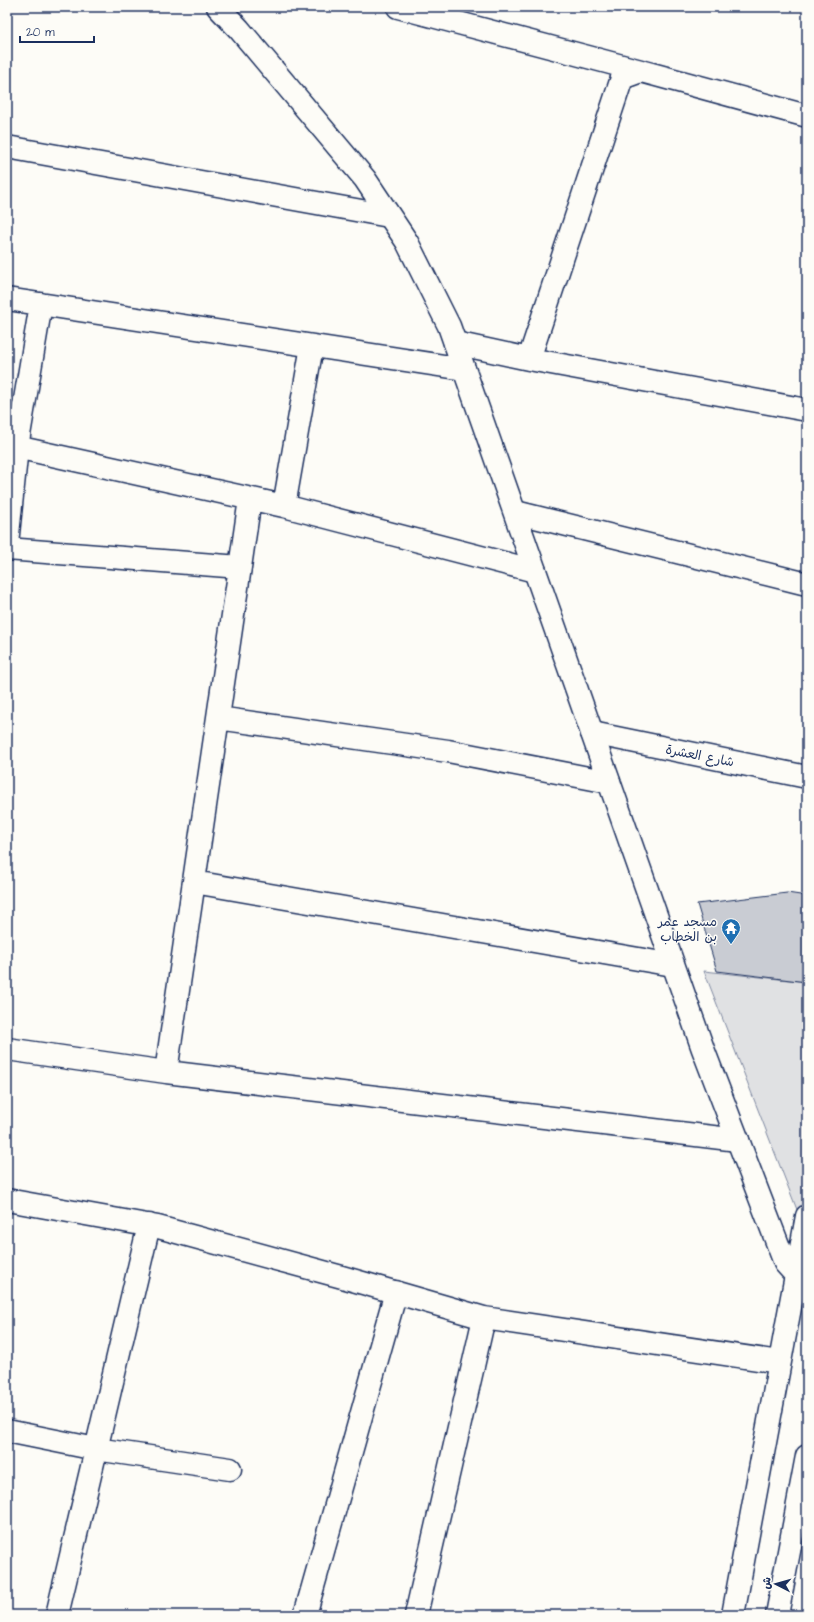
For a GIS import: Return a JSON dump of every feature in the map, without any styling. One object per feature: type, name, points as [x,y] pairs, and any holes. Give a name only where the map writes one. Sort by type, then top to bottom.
[{"type":"street","points":[[218,7],[239,29],[365,179],[407,242],[448,326],[515,512],[703,1049],[785,1263],[801,1281]]},
{"type":"street","points":[[398,7],[807,116]]},
{"type":"street","points":[[529,359],[622,78],[641,72]]},
{"type":"street","points":[[7,147],[389,216]]},
{"type":"street","points":[[7,299],[464,369]]},
{"type":"street","points":[[7,544],[12,446],[41,304]]},
{"type":"street","points":[[455,343],[529,359],[807,410]]},
{"type":"street","points":[[284,506],[312,346]]},
{"type":"street","points":[[12,446],[284,506],[535,571]]},
{"type":"street","points":[[166,1072],[250,499]]},
{"type":"street","points":[[515,512],[807,584]]},
{"type":"street","points":[[7,549],[240,567]]},
{"type":"street","points":[[218,718],[448,751],[609,782]]},
{"type":"street","name":"شارع العشرة","points":[[592,733],[807,777]]},
{"type":"street","points":[[194,882],[673,965]]},
{"type":"street","points":[[7,1048],[166,1072],[738,1140]]},
{"type":"street","points":[[7,1200],[149,1225],[396,1292],[484,1318],[779,1362]]},
{"type":"street","points":[[733,1615],[779,1362],[801,1281],[807,1216]]},
{"type":"street","points":[[57,1615],[149,1225]]},
{"type":"street","points":[[305,1615],[396,1292]]},
{"type":"street","points":[[416,1615],[484,1318]]},
{"type":"street","points":[[7,1431],[96,1448],[230,1469]]},
{"type":"street","points":[[778,1615],[807,1456]]},
{"type":"shaded area","points":[[704,971],[807,982],[807,1183],[801,1220]]},
{"type":"building","points":[[787,893],[807,896],[807,982],[717,971],[697,904]]},
{"type":"place","name":"مسجد عمر بن الخطاب","points":[[731,945]]}]
